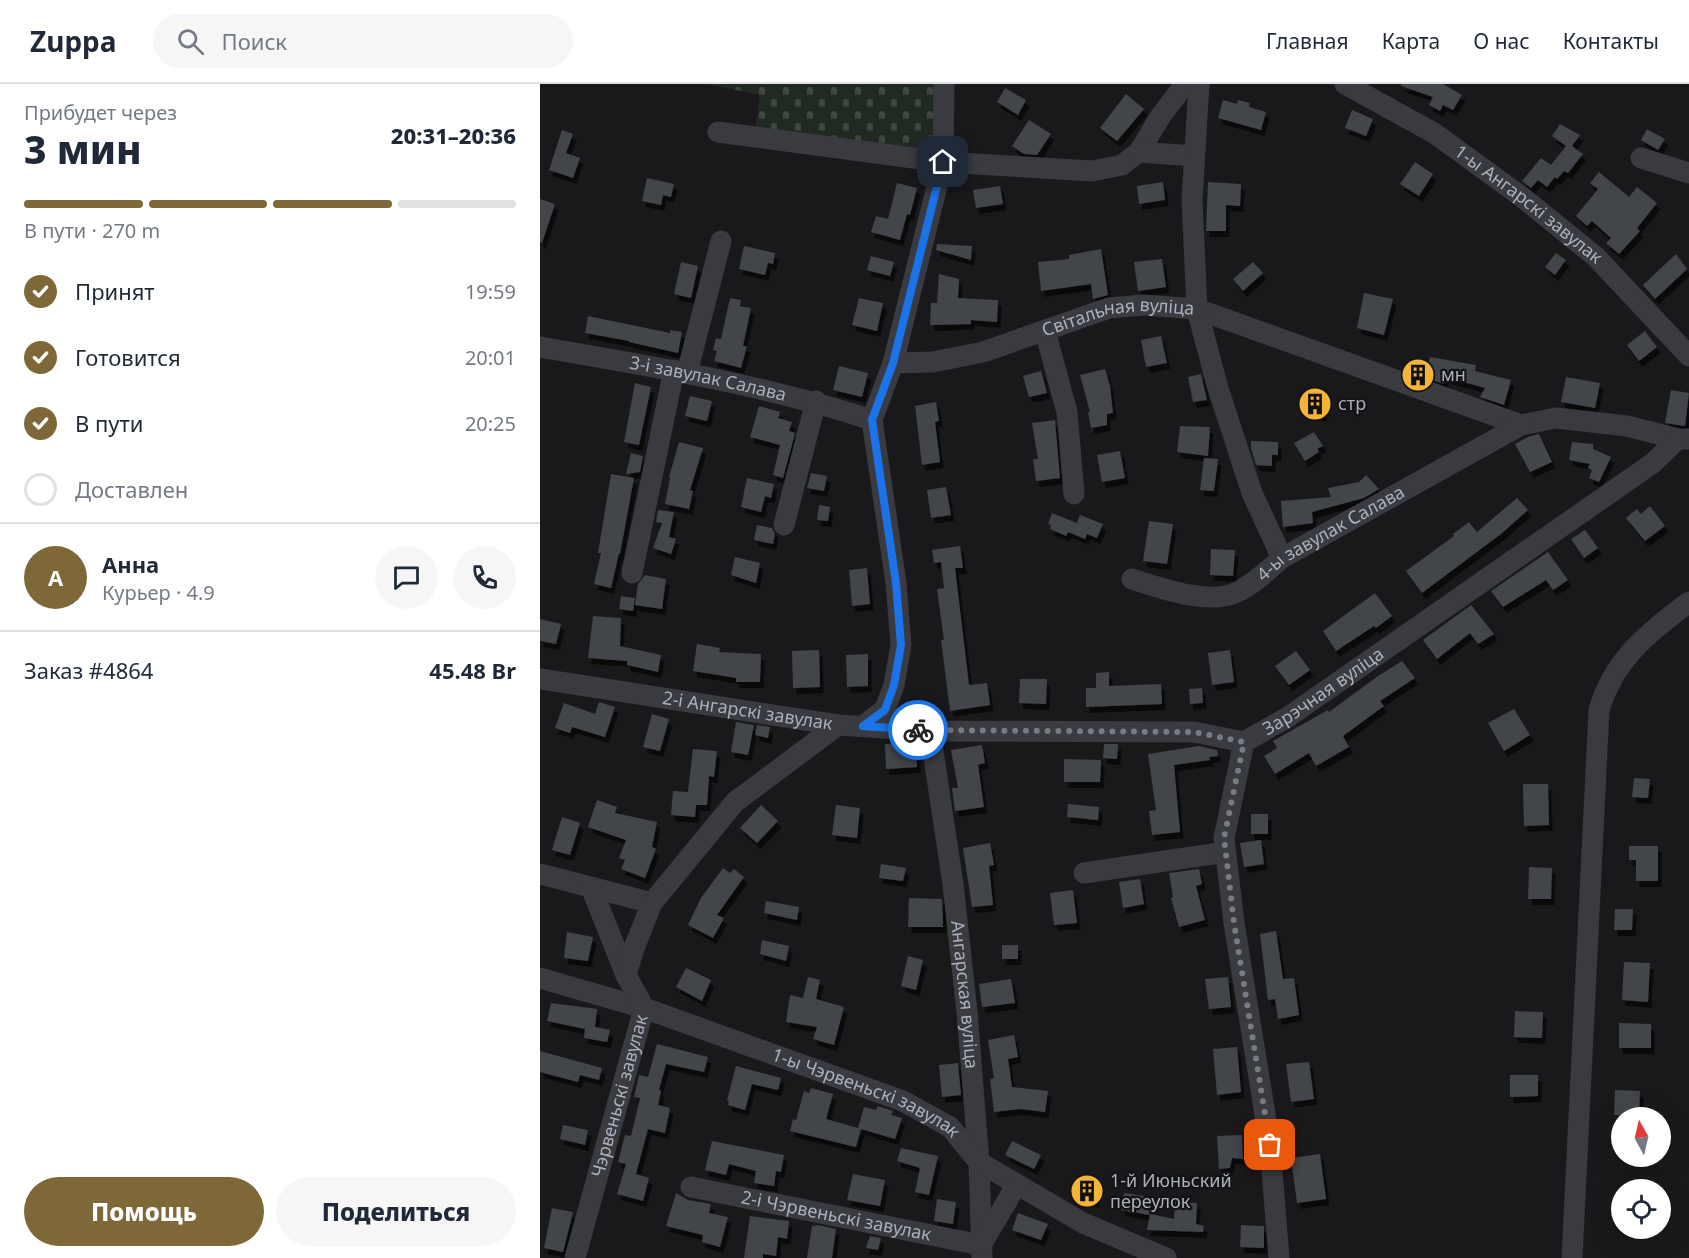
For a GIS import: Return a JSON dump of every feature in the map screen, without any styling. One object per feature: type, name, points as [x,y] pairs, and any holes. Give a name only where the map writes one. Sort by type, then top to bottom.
[{"type":"street","points":[[863,726],[885,710],[894,685],[901,645],[896,583],[872,420],[893,363],[943,162],[944,84]]},
{"type":"street","points":[[718,132],[943,162],[1092,171],[1122,165],[1139,152],[1160,117],[1185,84]]},
{"type":"street","name":"Світальная вуліца","points":[[893,363],[951,359],[983,352],[1097,311],[1123,306],[1168,306],[1197,309],[1192,200],[1199,84]]},
{"type":"street","name":"1-ы Ангарскі завулак","points":[[1345,84],[1434,133],[1522,197],[1596,257],[1689,356]]},
{"type":"street","points":[[1139,152],[1194,156]]},
{"type":"street","points":[[1641,158],[1689,173]]},
{"type":"street","points":[[632,573],[681,372],[721,241]]},
{"type":"street","points":[[1197,309],[1521,425],[1556,418],[1627,426],[1683,439]]},
{"type":"street","points":[[1197,309],[1217,385],[1252,493],[1282,558]]},
{"type":"street","points":[[1045,331],[1067,412],[1074,494]]},
{"type":"street","name":"3-і завулак Салава","points":[[540,347],[681,372],[816,401],[872,420]]},
{"type":"street","points":[[784,525],[816,401]]},
{"type":"street","name":"4-ы завулак Салава","points":[[1132,579],[1203,597],[1227,596],[1252,583],[1282,558],[1521,425]]},
{"type":"street","name":"Зарэчная вуліца","points":[[1279,1258],[1270,1145],[1234,923],[1224,838],[1244,742],[1288,717],[1653,463],[1683,439]]},
{"type":"street","points":[[1572,1258],[1599,710],[1605,691],[1630,651],[1659,624],[1689,602]]},
{"type":"street","name":"2-і Ангарскі завулак","points":[[545,676],[837,724],[930,731],[1194,732],[1244,742]]},
{"type":"street","points":[[626,975],[652,903],[735,802],[837,724]]},
{"type":"street","name":"Ангарская вуліца","points":[[930,731],[953,884],[967,1012],[979,1162],[981,1251]]},
{"type":"street","points":[[1084,873],[1226,852]]},
{"type":"street","points":[[540,874],[652,903]]},
{"type":"street","name":"Чэрвеньскі завулак","points":[[575,1258],[644,1008],[626,975],[591,887]]},
{"type":"street","name":"1-ы Чэрвеньскі завулак","points":[[540,978],[644,1008],[903,1101],[950,1127],[979,1162],[1083,1223],[1166,1258]]},
{"type":"street","points":[[981,1251],[1017,1184]]},
{"type":"street","name":"2-і Чэрвеньскі завулак","points":[[691,1187],[981,1251]]},
{"type":"green space","points":[[707,84],[937,84],[937,152],[755,130],[760,95]]},
{"type":"building","points":[[1401,84],[1443,84],[1462,95],[1453,110],[1443,105],[1440,111],[1429,105],[1433,97],[1401,86]]},
{"type":"building","points":[[1005,88],[1026,100],[1018,115],[997,102]]},
{"type":"building","points":[[1126,94],[1144,109],[1117,141],[1100,128]]},
{"type":"building","points":[[1223,100],[1237,104],[1238,100],[1250,103],[1249,107],[1266,112],[1261,130],[1218,118]]},
{"type":"building","points":[[1352,110],[1373,119],[1366,136],[1345,128]]},
{"type":"building","points":[[1029,120],[1051,134],[1037,155],[1024,154],[1012,146]]},
{"type":"building","points":[[1560,124],[1580,135],[1572,146],[1583,154],[1568,173],[1564,171],[1557,179],[1555,177],[1547,187],[1538,180],[1531,188],[1522,181],[1541,158],[1551,165],[1566,146],[1552,136]]},
{"type":"building","points":[[1647,129],[1665,139],[1658,150],[1641,140]]},
{"type":"building","points":[[562,130],[573,134],[566,153],[580,158],[573,178],[549,170]]},
{"type":"building","points":[[1415,162],[1433,174],[1419,196],[1400,184]]},
{"type":"building","points":[[1599,172],[1629,197],[1637,187],[1657,203],[1637,228],[1640,231],[1619,254],[1606,243],[1611,238],[1592,221],[1587,226],[1576,216],[1598,189],[1590,183]]},
{"type":"building","points":[[647,178],[674,184],[671,197],[663,195],[661,205],[642,201]]},
{"type":"building","points":[[1163,182],[1165,200],[1139,204],[1137,186]]},
{"type":"building","points":[[1208,182],[1241,184],[1240,206],[1226,205],[1226,231],[1206,231]]},
{"type":"building","points":[[897,183],[917,188],[900,240],[871,232],[876,216],[888,219]]},
{"type":"building","points":[[1000,186],[1003,204],[976,208],[973,190]]},
{"type":"building","points":[[540,199],[555,204],[542,243],[540,242]]},
{"type":"building","points":[[937,244],[972,246],[971,260],[936,250]]},
{"type":"building","points":[[744,246],[775,253],[773,264],[768,263],[765,275],[739,269]]},
{"type":"building","points":[[1101,249],[1108,295],[1093,299],[1091,284],[1041,291],[1038,262],[1069,259],[1069,255]]},
{"type":"building","points":[[1556,253],[1566,260],[1555,275],[1545,267]]},
{"type":"building","points":[[1676,254],[1687,269],[1655,299],[1643,285]]},
{"type":"building","points":[[871,256],[894,262],[890,276],[867,270]]},
{"type":"building","points":[[1162,259],[1166,287],[1138,291],[1134,262]]},
{"type":"building","points":[[681,262],[698,266],[691,298],[674,294]]},
{"type":"building","points":[[1253,262],[1263,273],[1243,291],[1233,279]]},
{"type":"building","points":[[939,274],[959,279],[958,298],[998,300],[997,322],[971,320],[971,324],[930,325],[931,303],[937,303]]},
{"type":"building","points":[[1364,293],[1393,299],[1384,335],[1357,328]]},
{"type":"building","points":[[730,298],[741,300],[740,306],[751,308],[743,346],[747,346],[741,368],[714,361],[717,351],[713,350],[716,338],[721,339]]},
{"type":"building","points":[[859,298],[883,303],[877,331],[852,325]]},
{"type":"building","points":[[588,316],[670,333],[670,330],[682,332],[678,353],[585,333]]},
{"type":"building","points":[[1645,331],[1657,347],[1639,361],[1627,345]]},
{"type":"building","points":[[1161,336],[1167,363],[1146,367],[1141,340]]},
{"type":"building","points":[[1430,357],[1476,365],[1475,371],[1511,380],[1504,405],[1480,397],[1485,388],[1445,377],[1444,384],[1426,378]]},
{"type":"building","points":[[839,366],[868,373],[862,397],[833,390]]},
{"type":"building","points":[[1105,369],[1110,386],[1113,413],[1107,414],[1107,425],[1091,428],[1088,412],[1090,412],[1080,375]]},
{"type":"building","points":[[1041,371],[1047,393],[1029,397],[1023,376]]},
{"type":"building","points":[[1201,374],[1207,400],[1193,402],[1188,377]]},
{"type":"building","points":[[1566,377],[1600,383],[1595,408],[1561,402]]},
{"type":"building","points":[[635,383],[651,387],[639,445],[624,442]]},
{"type":"building","points":[[1671,390],[1689,393],[1685,426],[1665,423]]},
{"type":"building","name":"стр","points":[[1307,392],[1328,396],[1323,416],[1303,411]]},
{"type":"building","points":[[690,396],[712,401],[707,421],[685,416]]},
{"type":"building","points":[[936,402],[939,421],[935,422],[940,462],[922,465],[915,406]]},
{"type":"building","points":[[759,406],[780,412],[778,418],[792,422],[789,431],[795,433],[783,478],[773,475],[780,445],[750,437]]},
{"type":"building","points":[[1055,420],[1060,478],[1036,481],[1033,459],[1038,459],[1032,423]]},
{"type":"building","points":[[1180,426],[1210,427],[1208,456],[1177,452]]},
{"type":"building","points":[[1314,432],[1323,446],[1317,449],[1319,452],[1305,461],[1294,443]]},
{"type":"building","points":[[1539,434],[1552,462],[1530,472],[1515,444]]},
{"type":"building","points":[[1251,441],[1278,442],[1278,455],[1272,455],[1272,466],[1256,465]]},
{"type":"building","points":[[679,442],[703,448],[690,490],[693,491],[689,509],[665,504],[669,477]]},
{"type":"building","points":[[1572,442],[1593,444],[1593,449],[1611,457],[1599,482],[1589,478],[1592,470],[1588,468],[1590,464],[1569,460]]},
{"type":"building","points":[[1120,451],[1125,478],[1102,482],[1097,455]]},
{"type":"building","points":[[631,453],[643,456],[640,472],[626,474]]},
{"type":"building","points":[[1204,458],[1218,459],[1214,491],[1200,490]]},
{"type":"building","points":[[811,473],[827,476],[824,491],[807,488]]},
{"type":"building","points":[[611,474],[634,478],[620,554],[611,588],[594,584],[601,553],[598,553]]},
{"type":"building","points":[[1366,475],[1379,489],[1364,498],[1312,512],[1313,523],[1283,527],[1281,501],[1331,497],[1328,488],[1359,482]]},
{"type":"building","points":[[747,478],[774,484],[771,498],[765,496],[761,512],[741,507]]},
{"type":"building","points":[[946,487],[951,515],[931,518],[927,490]]},
{"type":"building","points":[[1517,498],[1528,510],[1501,534],[1422,593],[1406,571],[1454,536],[1453,534],[1469,522],[1477,532]]},
{"type":"building","points":[[819,505],[830,507],[828,521],[817,520]]},
{"type":"building","points":[[1650,506],[1665,526],[1645,541],[1626,518],[1637,509],[1641,514]]},
{"type":"building","points":[[658,510],[674,512],[669,537],[676,539],[671,554],[653,548],[662,523],[656,522]]},
{"type":"building","points":[[1052,513],[1077,523],[1080,515],[1103,524],[1097,538],[1087,534],[1085,539],[1068,532],[1066,536],[1050,529],[1051,525],[1048,524]]},
{"type":"building","points":[[1149,521],[1173,524],[1167,564],[1143,561]]},
{"type":"building","points":[[757,525],[772,528],[775,534],[773,544],[754,540]]},
{"type":"building","points":[[1585,530],[1598,548],[1584,558],[1571,539]]},
{"type":"building","points":[[960,546],[963,568],[955,568],[969,685],[987,683],[990,705],[950,711],[937,589],[944,588],[941,562],[934,563],[932,550]]},
{"type":"building","points":[[1211,549],[1235,550],[1233,576],[1210,575]]},
{"type":"building","points":[[1548,552],[1568,580],[1553,590],[1546,580],[1503,607],[1491,591]]},
{"type":"building","points":[[735,557],[760,563],[756,583],[731,575]]},
{"type":"building","points":[[867,568],[870,604],[852,606],[849,570]]},
{"type":"building","points":[[645,575],[666,579],[662,609],[635,605],[638,584]]},
{"type":"building","points":[[1375,593],[1392,616],[1336,651],[1323,631]]},
{"type":"building","points":[[621,596],[635,598],[633,611],[619,609]]},
{"type":"building","points":[[1471,605],[1494,634],[1478,644],[1470,633],[1437,659],[1423,640]]},
{"type":"building","points":[[593,616],[621,618],[620,646],[661,655],[658,672],[627,665],[627,661],[588,658]]},
{"type":"building","points":[[540,619],[561,624],[556,644],[540,641]]},
{"type":"building","points":[[697,644],[720,648],[719,652],[761,654],[760,682],[736,682],[736,678],[693,671]]},
{"type":"building","points":[[819,650],[820,687],[793,688],[792,651]]},
{"type":"building","points":[[1230,650],[1234,682],[1212,685],[1208,653]]},
{"type":"building","points":[[1296,651],[1310,670],[1289,685],[1275,666]]},
{"type":"building","points":[[868,654],[868,686],[847,687],[846,655]]},
{"type":"building","points":[[1402,661],[1415,678],[1380,701],[1384,706],[1343,736],[1349,747],[1316,766],[1309,753],[1275,774],[1264,756],[1277,748],[1273,741],[1328,710],[1329,712]]},
{"type":"building","points":[[1109,672],[1109,686],[1161,684],[1162,704],[1086,707],[1086,688],[1096,688],[1096,673]]},
{"type":"building","points":[[1020,679],[1047,679],[1046,704],[1019,703]]},
{"type":"building","points":[[1202,688],[1203,703],[1190,704],[1189,689]]},
{"type":"building","points":[[599,702],[615,707],[605,737],[572,727],[570,733],[555,728],[564,703],[595,714]]},
{"type":"building","points":[[1514,709],[1530,735],[1504,751],[1488,723]]},
{"type":"building","points":[[652,714],[669,719],[660,751],[643,747]]},
{"type":"building","points":[[736,722],[754,725],[748,755],[731,752]]},
{"type":"building","points":[[757,725],[770,727],[768,738],[755,735]]},
{"type":"building","points":[[916,743],[917,767],[886,769],[885,744]]},
{"type":"building","points":[[1104,744],[1118,744],[1117,759],[1103,758]]},
{"type":"building","points":[[982,745],[985,763],[978,765],[984,807],[955,811],[952,788],[958,788],[951,750]]},
{"type":"building","points":[[1199,746],[1217,750],[1218,756],[1209,757],[1210,760],[1174,765],[1180,832],[1152,835],[1149,811],[1156,810],[1148,754]]},
{"type":"building","points":[[693,749],[717,751],[714,777],[709,776],[707,805],[696,805],[695,817],[671,815],[673,791],[688,792]]},
{"type":"building","points":[[1064,759],[1101,760],[1100,782],[1064,782]]},
{"type":"building","points":[[1634,778],[1650,779],[1648,798],[1632,797]]},
{"type":"building","points":[[1523,784],[1548,784],[1549,825],[1524,826]]},
{"type":"building","points":[[597,800],[617,807],[615,813],[657,822],[652,847],[656,849],[645,878],[621,869],[625,860],[619,858],[626,840],[588,827]]},
{"type":"building","points":[[1068,804],[1099,807],[1098,820],[1067,817]]},
{"type":"building","points":[[761,805],[778,821],[757,843],[740,828]]},
{"type":"building","points":[[836,805],[860,808],[857,838],[832,835]]},
{"type":"building","points":[[1251,814],[1268,814],[1268,834],[1251,834]]},
{"type":"building","points":[[562,817],[580,823],[570,855],[552,850]]},
{"type":"building","points":[[1261,840],[1264,864],[1244,867],[1240,843]]},
{"type":"building","points":[[990,843],[994,865],[989,866],[993,905],[972,907],[963,848]]},
{"type":"building","points":[[1629,846],[1658,846],[1658,881],[1636,881],[1636,860],[1629,860]]},
{"type":"building","points":[[881,864],[906,868],[903,881],[879,878]]},
{"type":"building","points":[[1529,867],[1552,868],[1551,899],[1528,899]]},
{"type":"building","points":[[723,868],[730,873],[734,869],[744,877],[717,915],[724,918],[713,938],[688,925],[701,898]]},
{"type":"building","points":[[1199,869],[1202,884],[1196,886],[1205,920],[1179,927],[1171,898],[1173,897],[1169,873]]},
{"type":"building","points":[[1140,879],[1144,904],[1123,908],[1119,882]]},
{"type":"building","points":[[1073,890],[1077,923],[1054,925],[1050,893]]},
{"type":"building","points":[[909,898],[942,899],[943,927],[908,927]]},
{"type":"building","points":[[766,901],[799,907],[797,920],[764,913]]},
{"type":"building","points":[[1615,909],[1633,909],[1632,930],[1614,930]]},
{"type":"building","points":[[1276,931],[1283,979],[1294,978],[1299,1015],[1278,1019],[1275,999],[1268,1000],[1260,934]]},
{"type":"building","points":[[567,932],[593,937],[588,961],[564,958]]},
{"type":"building","points":[[762,940],[789,946],[786,961],[760,954]]},
{"type":"building","points":[[1002,945],[1018,945],[1018,959],[1002,959]]},
{"type":"building","points":[[908,956],[923,960],[916,990],[901,986]]},
{"type":"building","points":[[1624,962],[1650,963],[1648,1002],[1622,1000]]},
{"type":"building","points":[[686,968],[711,980],[702,1001],[676,987]]},
{"type":"building","points":[[808,977],[820,980],[816,999],[844,1007],[834,1045],[813,1039],[817,1027],[786,1022],[790,995],[803,998]]},
{"type":"building","points":[[1228,977],[1231,1007],[1209,1009],[1205,979]]},
{"type":"building","points":[[1011,979],[1015,1003],[982,1007],[979,984]]},
{"type":"building","points":[[551,1003],[597,1009],[595,1027],[610,1030],[607,1042],[584,1038],[585,1029],[547,1021]]},
{"type":"building","points":[[1515,1011],[1543,1012],[1542,1038],[1514,1037]]},
{"type":"building","points":[[1619,1023],[1651,1024],[1651,1048],[1619,1048]]},
{"type":"building","points":[[1014,1035],[1018,1057],[1008,1059],[1012,1087],[1048,1091],[1045,1112],[1020,1109],[994,1112],[990,1079],[994,1078],[988,1040]]},
{"type":"building","points":[[657,1044],[708,1057],[704,1072],[666,1064],[659,1090],[661,1091],[658,1105],[670,1108],[665,1133],[648,1129],[636,1174],[649,1178],[643,1201],[617,1194],[626,1164],[618,1162],[625,1135],[631,1136],[640,1098],[634,1097],[639,1075],[648,1077]]},
{"type":"building","points":[[1237,1047],[1241,1092],[1217,1095],[1213,1049]]},
{"type":"building","points":[[540,1051],[602,1068],[599,1080],[580,1075],[578,1082],[540,1072]]},
{"type":"building","points":[[1309,1062],[1314,1099],[1291,1102],[1286,1064]]},
{"type":"building","points":[[958,1063],[961,1095],[942,1097],[939,1065]]},
{"type":"building","points":[[736,1066],[781,1078],[778,1090],[752,1084],[745,1110],[728,1105],[727,1100]]},
{"type":"building","points":[[1510,1075],[1538,1075],[1538,1096],[1510,1097]]},
{"type":"building","points":[[811,1088],[833,1094],[826,1119],[858,1128],[864,1107],[876,1110],[878,1106],[893,1111],[891,1115],[902,1118],[895,1139],[861,1129],[856,1147],[790,1131],[793,1119],[796,1120],[804,1091],[809,1093]]},
{"type":"building","points":[[1615,1090],[1640,1091],[1639,1107],[1614,1107]]},
{"type":"building","points":[[563,1125],[588,1130],[585,1145],[560,1139]]},
{"type":"building","points":[[1242,1135],[1243,1159],[1232,1158],[1230,1168],[1219,1169],[1217,1136]]},
{"type":"building","points":[[712,1141],[784,1155],[781,1172],[776,1171],[774,1186],[754,1183],[756,1171],[729,1164],[726,1175],[705,1170]]},
{"type":"building","points":[[1012,1141],[1041,1155],[1034,1169],[1005,1155]]},
{"type":"building","points":[[901,1148],[938,1156],[929,1195],[915,1192],[920,1168],[897,1161]]},
{"type":"building","points":[[1320,1154],[1326,1199],[1297,1203],[1291,1158]]},
{"type":"building","points":[[853,1174],[885,1180],[880,1206],[847,1200]]},
{"type":"building","name":"1-й Июньский переулок","points":[[1078,1179],[1100,1187],[1095,1202],[1073,1194]]},
{"type":"building","points":[[676,1193],[688,1200],[711,1204],[709,1213],[728,1217],[720,1247],[702,1242],[703,1235],[666,1226]]},
{"type":"building","points":[[1124,1193],[1152,1197],[1149,1215],[1121,1210]]},
{"type":"building","points":[[937,1199],[956,1202],[953,1224],[934,1221]]},
{"type":"building","points":[[1175,1202],[1197,1203],[1196,1224],[1204,1226],[1203,1232],[1147,1230],[1150,1214],[1174,1219]]},
{"type":"building","points":[[552,1208],[573,1212],[563,1252],[544,1248]]},
{"type":"building","points":[[1018,1213],[1048,1224],[1041,1240],[1012,1230]]},
{"type":"building","points":[[750,1216],[789,1221],[787,1239],[778,1237],[776,1256],[763,1254],[763,1258],[744,1258]]},
{"type":"building","points":[[1241,1225],[1264,1226],[1264,1248],[1240,1247]]},
{"type":"building","points":[[812,1226],[836,1229],[832,1258],[807,1258]]},
{"type":"building","points":[[870,1236],[881,1238],[878,1250],[866,1248]]},
{"type":"way so far","points":[[918,730],[1194,732],[1244,742],[1224,838],[1234,923],[1270,1145]]},
{"type":"place","name":"мн","points":[[1418,375]]},
{"type":"place","name":"стр","points":[[1315,404]]},
{"type":"place","name":"1-й Июньский переулок","points":[[1087,1191]]},
{"type":"route","points":[[918,730],[863,726],[885,710],[894,685],[901,645],[896,583],[872,420],[893,363],[943,162]]}]
